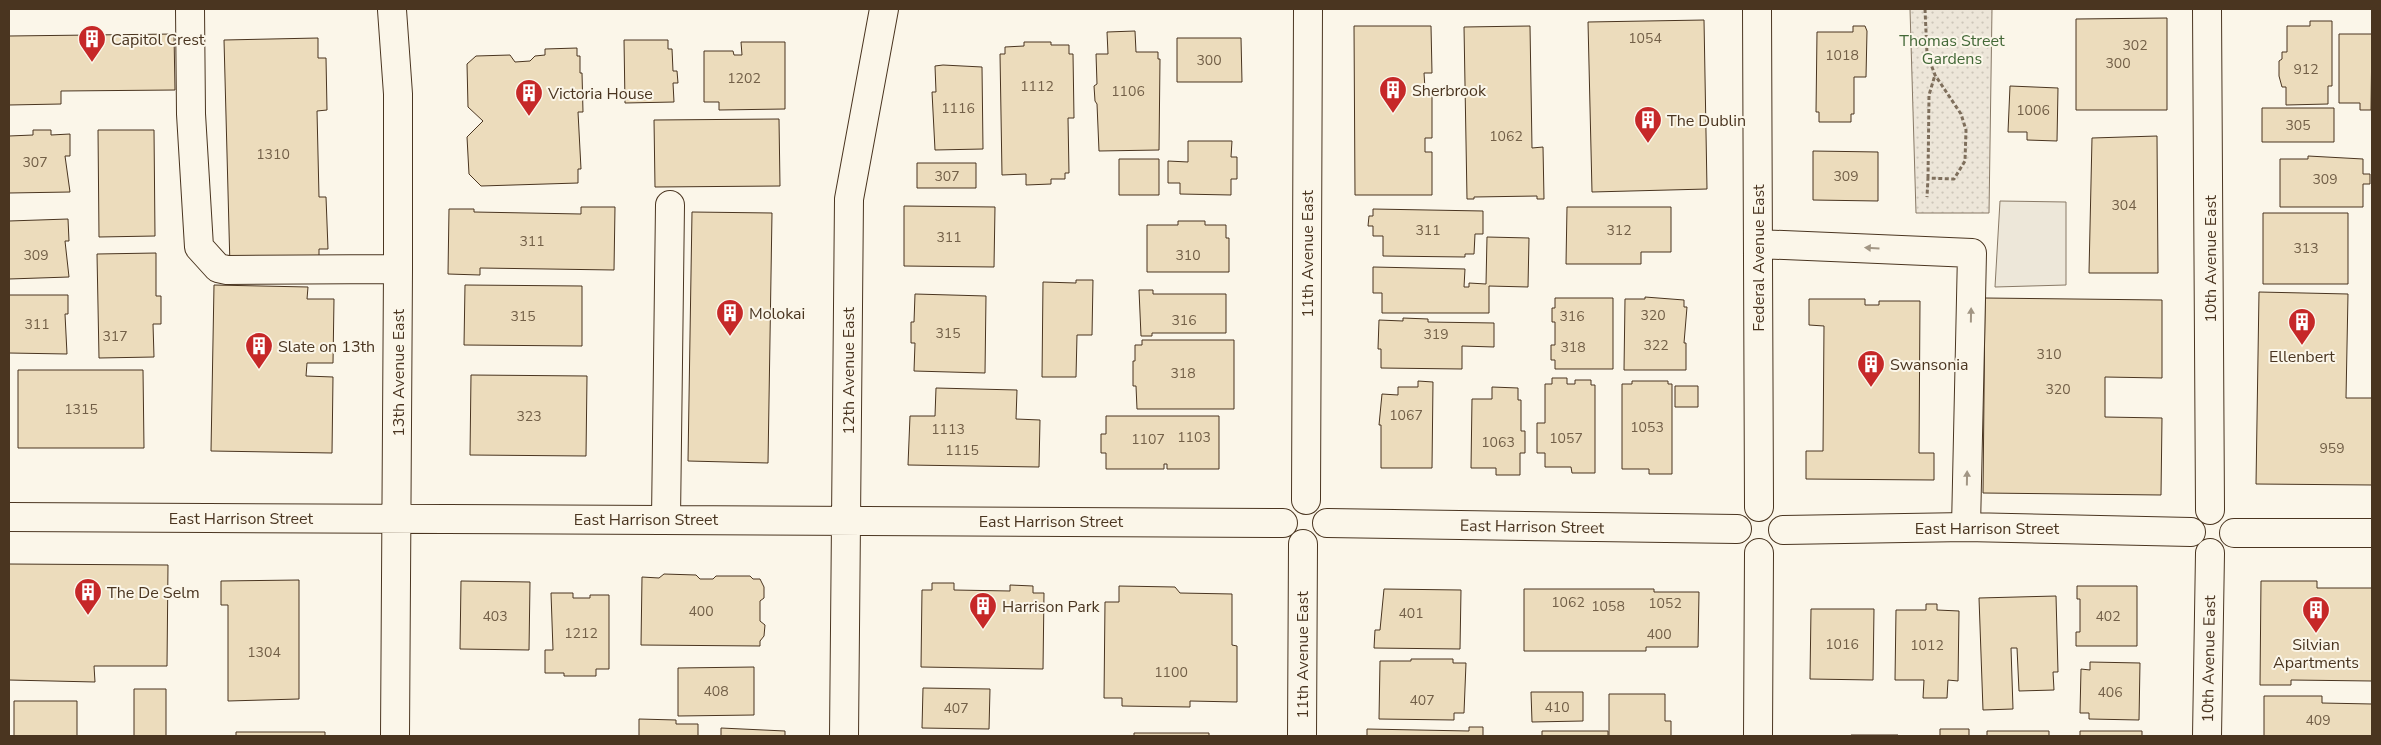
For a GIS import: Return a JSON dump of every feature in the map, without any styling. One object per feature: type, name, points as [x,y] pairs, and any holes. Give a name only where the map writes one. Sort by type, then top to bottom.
[{"type":"street","points":[[190,9],[191,114],[199,247],[218,268],[227,270],[398,269]]},
{"type":"street","name":"13th Avenue East","points":[[390,9],[398,94],[395,736]]},
{"type":"street","name":"12th Avenue East","points":[[844,736],[848,520],[849,198],[884,9]]},
{"type":"street","name":"11th Avenue East","points":[[1306,500],[1308,9]]},
{"type":"street","name":"Federal Avenue East","points":[[1757,9],[1759,507]]},
{"type":"street","name":"10th Avenue East","points":[[2207,9],[2210,510]]},
{"type":"street","points":[[666,519],[670,205]]},
{"type":"street","points":[[1758,244],[1972,253],[1966,526]]},
{"type":"street","points":[[1301,500],[1306,500],[1321,506],[1325,512],[1327,523],[1324,533],[1320,538],[1304,544],[1292,540],[1286,534],[1283,523],[1288,506],[1301,500]]},
{"type":"street","points":[[1759,507],[1770,509],[1776,514],[1781,519],[1783,530],[1781,541],[1777,546],[1770,551],[1759,553],[1747,550],[1741,544],[1737,529],[1743,514],[1759,507]]},
{"type":"street","points":[[2210,510],[2217,510],[2229,517],[2234,533],[2227,548],[2220,552],[2210,553],[2199,548],[2194,543],[2191,532],[2193,522],[2197,516],[2210,510]]},
{"type":"street","name":"East Harrison Street","points":[[9,517],[1283,523]]},
{"type":"street","name":"East Harrison Street","points":[[1327,523],[1737,529]]},
{"type":"street","name":"East Harrison Street","points":[[1783,530],[1966,526],[2191,532]]},
{"type":"street","points":[[2234,533],[2372,533]]},
{"type":"street","name":"11th Avenue East","points":[[1302,736],[1304,544]]},
{"type":"street","points":[[1758,736],[1759,553]]},
{"type":"street","name":"10th Avenue East","points":[[2208,736],[2210,553]]},
{"type":"path","points":[[1925,9],[1927,54],[1936,75],[1961,114],[1966,130],[1965,161],[1954,179],[1928,178]]},
{"type":"path","points":[[1927,197],[1929,94],[1936,75]]},
{"type":"green space","name":"Thomas Street Gardens","points":[[1910,9],[1992,9],[1989,213],[1916,213]]},
{"type":"shaded area","points":[[2000,201],[2066,202],[2066,285],[1995,287]]},
{"type":"building","points":[[2167,18],[2167,110],[2076,110],[2076,19]]},
{"type":"building","name":"The Dublin","points":[[1704,20],[1707,189],[1592,192],[1588,22]]},
{"type":"building","points":[[2310,21],[2332,21],[2332,86],[2328,86],[2328,104],[2286,105],[2286,87],[2282,87],[2279,76],[2279,61],[2282,59],[2282,52],[2287,52],[2287,26],[2310,26]]},
{"type":"building","name":"Sherbrook","points":[[1354,26],[1431,26],[1432,73],[1424,73],[1425,89],[1432,89],[1432,138],[1425,138],[1425,152],[1432,152],[1432,195],[1355,195]]},
{"type":"building","points":[[1530,26],[1532,148],[1543,147],[1544,199],[1537,199],[1537,196],[1474,197],[1474,199],[1467,199],[1464,27]]},
{"type":"building","points":[[1853,26],[1865,26],[1867,31],[1866,77],[1854,77],[1854,114],[1851,114],[1851,122],[1819,122],[1819,112],[1816,112],[1817,32],[1853,32]]},
{"type":"building","points":[[1135,31],[1136,52],[1158,52],[1158,59],[1160,59],[1159,150],[1099,151],[1097,104],[1094,86],[1097,84],[1096,54],[1108,54],[1107,32]]},
{"type":"building","name":"Capitol Crest","points":[[174,34],[175,90],[61,91],[61,104],[9,105],[9,36]]},
{"type":"building","points":[[2339,34],[2372,34],[2371,110],[2360,110],[2360,103],[2339,103]]},
{"type":"building","points":[[318,38],[318,58],[326,58],[327,110],[317,111],[319,197],[326,197],[328,249],[319,249],[319,265],[230,267],[224,40]]},
{"type":"building","points":[[1177,38],[1241,38],[1242,82],[1177,82]]},
{"type":"building","points":[[624,40],[668,40],[668,49],[672,49],[673,71],[677,71],[678,83],[673,83],[674,102],[625,103]]},
{"type":"building","points":[[741,42],[785,42],[785,109],[719,110],[719,102],[704,102],[704,51],[733,51],[734,55],[742,55]]},
{"type":"building","points":[[1024,42],[1051,42],[1051,45],[1069,45],[1069,54],[1073,54],[1074,118],[1068,118],[1069,173],[1065,173],[1065,179],[1051,179],[1051,184],[1026,185],[1026,174],[1002,175],[1000,54],[1005,54],[1005,47],[1024,46]]},
{"type":"building","name":"Victoria House","points":[[577,48],[577,56],[580,56],[580,73],[582,73],[583,112],[578,112],[581,169],[578,169],[578,183],[481,186],[469,174],[467,137],[483,121],[468,107],[467,64],[476,56],[510,55],[515,62],[530,61],[535,56],[545,55],[545,49]]},
{"type":"building","points":[[935,66],[982,67],[983,149],[935,150],[932,92],[936,92]]},
{"type":"building","points":[[2010,86],[2058,88],[2057,141],[2027,140],[2027,132],[2008,132]]},
{"type":"building","points":[[2262,108],[2334,108],[2334,142],[2262,142]]},
{"type":"building","points":[[779,119],[780,186],[655,187],[654,120]]},
{"type":"building","points":[[33,130],[51,130],[51,135],[70,134],[70,156],[65,156],[70,192],[9,193],[9,136],[33,135]]},
{"type":"building","points":[[98,130],[154,130],[155,236],[99,237]]},
{"type":"building","points":[[2157,136],[2158,273],[2089,273],[2092,138]]},
{"type":"building","points":[[1188,141],[1232,141],[1231,157],[1237,157],[1237,179],[1231,179],[1231,195],[1180,194],[1180,183],[1168,183],[1168,161],[1188,162]]},
{"type":"building","points":[[1813,151],[1878,152],[1878,201],[1813,200]]},
{"type":"building","points":[[2308,156],[2363,159],[2363,174],[2370,174],[2370,184],[2363,184],[2363,207],[2280,207],[2280,159],[2308,159]]},
{"type":"building","points":[[1119,159],[1159,159],[1159,195],[1119,195]]},
{"type":"building","points":[[917,163],[976,163],[976,188],[917,188]]},
{"type":"building","points":[[904,206],[995,207],[994,267],[904,266]]},
{"type":"building","points":[[581,207],[615,207],[614,270],[480,268],[480,275],[448,274],[449,209],[474,209],[474,212],[581,214]]},
{"type":"building","points":[[1567,207],[1671,207],[1671,252],[1641,252],[1641,264],[1566,264]]},
{"type":"building","points":[[1373,209],[1483,211],[1483,234],[1475,234],[1474,254],[1465,254],[1465,257],[1383,256],[1383,236],[1373,236],[1373,226],[1368,226],[1369,216],[1373,216]]},
{"type":"building","name":"Molokai","points":[[692,212],[772,213],[768,463],[688,461]]},
{"type":"building","points":[[2263,213],[2348,213],[2348,284],[2263,284]]},
{"type":"building","points":[[68,219],[69,241],[65,241],[69,277],[9,279],[9,221]]},
{"type":"building","points":[[1178,221],[1205,221],[1205,225],[1226,225],[1226,238],[1229,238],[1229,272],[1147,272],[1147,225],[1178,225]]},
{"type":"building","points":[[1487,237],[1529,238],[1528,287],[1489,286],[1489,313],[1382,313],[1382,293],[1373,293],[1373,267],[1465,269],[1464,287],[1469,287],[1469,283],[1486,284]]},
{"type":"building","points":[[156,253],[156,296],[161,296],[161,324],[153,324],[154,357],[99,358],[97,254]]},
{"type":"building","points":[[1076,280],[1093,280],[1092,335],[1077,335],[1076,377],[1042,377],[1043,282],[1076,283]]},
{"type":"building","name":"Slate on 13th","points":[[214,285],[308,287],[307,299],[334,299],[333,363],[307,363],[306,376],[333,377],[332,453],[211,451]]},
{"type":"building","points":[[465,285],[582,286],[582,346],[464,345]]},
{"type":"building","points":[[1139,290],[1153,290],[1153,294],[1226,294],[1226,333],[1152,333],[1152,336],[1141,336]]},
{"type":"building","name":"Ellenbert","points":[[2259,292],[2348,294],[2346,398],[2372,398],[2372,485],[2256,484]]},
{"type":"building","points":[[915,294],[986,296],[985,373],[914,371],[915,343],[911,343],[911,322],[914,322]]},
{"type":"building","points":[[9,295],[68,295],[68,314],[65,314],[67,354],[9,353]]},
{"type":"building","points":[[1645,297],[1684,300],[1684,307],[1687,307],[1684,343],[1686,343],[1686,370],[1624,370],[1625,299],[1645,299]]},
{"type":"building","points":[[1555,298],[1613,298],[1613,369],[1555,369],[1555,360],[1551,360],[1551,345],[1555,345],[1555,322],[1552,322],[1552,308],[1555,308]]},
{"type":"building","points":[[1985,298],[2162,300],[2162,378],[2105,377],[2105,417],[2162,418],[2161,495],[1983,493]]},
{"type":"building","name":"Swansonia","points":[[1809,299],[1865,299],[1865,305],[1879,305],[1879,301],[1920,301],[1919,453],[1934,453],[1934,480],[1806,479],[1806,451],[1823,451],[1824,326],[1809,325]]},
{"type":"building","points":[[1403,318],[1428,319],[1428,322],[1494,323],[1494,347],[1462,346],[1462,369],[1381,368],[1381,349],[1378,349],[1379,320],[1403,321]]},
{"type":"building","points":[[1142,340],[1234,340],[1234,409],[1137,409],[1136,386],[1133,386],[1133,361],[1135,361],[1135,345],[1142,345]]},
{"type":"building","points":[[18,370],[143,370],[144,448],[18,448]]},
{"type":"building","points":[[471,375],[587,376],[586,456],[470,455]]},
{"type":"building","points":[[1552,378],[1567,378],[1567,384],[1575,384],[1575,380],[1591,380],[1591,385],[1595,385],[1595,473],[1572,473],[1571,467],[1545,467],[1545,453],[1537,453],[1537,423],[1545,423],[1545,384],[1552,384]]},
{"type":"building","points":[[1418,381],[1433,382],[1432,468],[1381,468],[1381,425],[1379,425],[1382,394],[1398,395],[1398,387],[1418,387]]},
{"type":"building","points":[[1632,381],[1668,381],[1668,384],[1672,384],[1672,474],[1649,474],[1649,469],[1622,469],[1622,384],[1632,384]]},
{"type":"building","points":[[1675,386],[1698,386],[1698,407],[1675,407]]},
{"type":"building","points":[[1492,387],[1518,388],[1518,400],[1521,400],[1521,431],[1525,431],[1525,453],[1520,453],[1520,475],[1496,475],[1496,468],[1471,468],[1472,399],[1492,399]]},
{"type":"building","points":[[936,388],[1017,390],[1016,419],[1040,420],[1039,467],[908,465],[910,416],[935,416]]},
{"type":"building","points":[[1106,416],[1219,416],[1219,469],[1167,469],[1167,464],[1164,464],[1164,469],[1106,469],[1106,453],[1101,453],[1101,434],[1106,434]]},
{"type":"building","name":"The De Selm","points":[[9,564],[168,565],[167,666],[94,666],[95,682],[9,680]]},
{"type":"building","points":[[664,574],[696,575],[700,579],[713,579],[716,576],[750,576],[753,579],[760,579],[764,587],[764,598],[760,601],[760,621],[765,625],[764,636],[760,641],[760,646],[641,645],[642,577],[659,578]]},
{"type":"building","points":[[299,580],[299,699],[228,701],[228,605],[221,605],[221,581]]},
{"type":"building","points":[[461,581],[530,582],[529,650],[460,649]]},
{"type":"building","name":"Silvian Apartments","points":[[2261,581],[2317,581],[2317,588],[2372,588],[2372,681],[2291,680],[2291,685],[2260,685]]},
{"type":"building","name":"Harrison Park","points":[[932,583],[954,583],[954,590],[1010,591],[1010,585],[1033,586],[1033,593],[1044,593],[1043,669],[921,667],[922,590],[932,590]]},
{"type":"building","points":[[1119,586],[1175,587],[1180,593],[1232,594],[1232,645],[1237,646],[1237,702],[1190,701],[1190,707],[1122,706],[1122,698],[1104,698],[1105,602],[1119,602]]},
{"type":"building","points":[[2077,586],[2137,586],[2137,646],[2076,646],[2076,632],[2080,632],[2080,599],[2077,599]]},
{"type":"building","points":[[1384,589],[1461,590],[1460,649],[1374,648],[1375,630],[1380,630]]},
{"type":"building","points":[[1524,589],[1654,589],[1654,592],[1699,592],[1698,647],[1646,647],[1646,651],[1524,651]]},
{"type":"building","points":[[551,593],[573,593],[573,598],[590,598],[590,595],[609,595],[609,669],[596,669],[596,676],[564,676],[564,673],[545,673],[545,650],[553,650]]},
{"type":"building","points":[[2056,596],[2058,672],[2053,672],[2054,690],[2019,691],[2017,648],[2011,648],[2013,709],[1983,710],[1979,598]]},
{"type":"building","points":[[1926,604],[1937,604],[1937,610],[1959,611],[1958,681],[1948,680],[1947,698],[1923,698],[1924,680],[1895,680],[1896,610],[1926,610]]},
{"type":"building","points":[[1811,609],[1874,609],[1873,680],[1810,679]]},
{"type":"building","points":[[1411,659],[1453,659],[1453,663],[1466,663],[1464,713],[1454,713],[1454,720],[1379,719],[1380,661],[1411,661]]},
{"type":"building","points":[[2090,662],[2140,663],[2139,720],[2089,719],[2089,713],[2080,713],[2081,669],[2090,670]]},
{"type":"building","points":[[754,667],[754,715],[678,716],[678,668]]},
{"type":"building","points":[[923,688],[990,689],[989,729],[922,728]]},
{"type":"building","points":[[134,689],[166,689],[166,736],[134,736]]},
{"type":"building","points":[[1531,692],[1583,692],[1583,721],[1532,722]]},
{"type":"building","points":[[1609,694],[1665,694],[1665,721],[1671,721],[1671,736],[1609,736]]},
{"type":"building","points":[[2264,696],[2322,696],[2322,703],[2372,704],[2372,736],[2264,736]]},
{"type":"building","points":[[14,701],[77,701],[77,736],[14,736]]},
{"type":"building","points":[[639,719],[676,720],[676,724],[698,724],[698,736],[639,736]]},
{"type":"building","points":[[1469,727],[1483,727],[1483,736],[1367,736],[1367,729],[1469,731]]},
{"type":"building","points":[[721,728],[785,731],[785,736],[721,736]]},
{"type":"building","points":[[1940,729],[1969,729],[1969,736],[1940,736]]},
{"type":"building","points":[[1542,731],[1608,731],[1608,736],[1542,736]]},
{"type":"building","points":[[1987,731],[2049,731],[2049,736],[1987,736]]},
{"type":"building","points":[[2080,731],[2142,731],[2142,736],[2080,736]]},
{"type":"building","points":[[236,732],[325,732],[325,736],[236,736]]},
{"type":"building","points":[[1134,733],[1209,733],[1209,736],[1134,736]]},
{"type":"building","points":[[1898,735],[1898,736],[1851,736]]},
{"type":"place","name":"Capitol Crest","points":[[92,63]]},
{"type":"place","name":"Sherbrook","points":[[1393,114]]},
{"type":"place","name":"Victoria House","points":[[529,117]]},
{"type":"place","name":"The Dublin","points":[[1648,144]]},
{"type":"place","name":"Molokai","points":[[730,337]]},
{"type":"place","name":"Ellenbert","points":[[2302,346]]},
{"type":"place","name":"Slate on 13th","points":[[259,370]]},
{"type":"place","name":"Swansonia","points":[[1871,388]]},
{"type":"place","name":"The De Selm","points":[[88,616]]},
{"type":"place","name":"Harrison Park","points":[[983,630]]},
{"type":"place","name":"Silvian Apartments","points":[[2316,634]]}]
